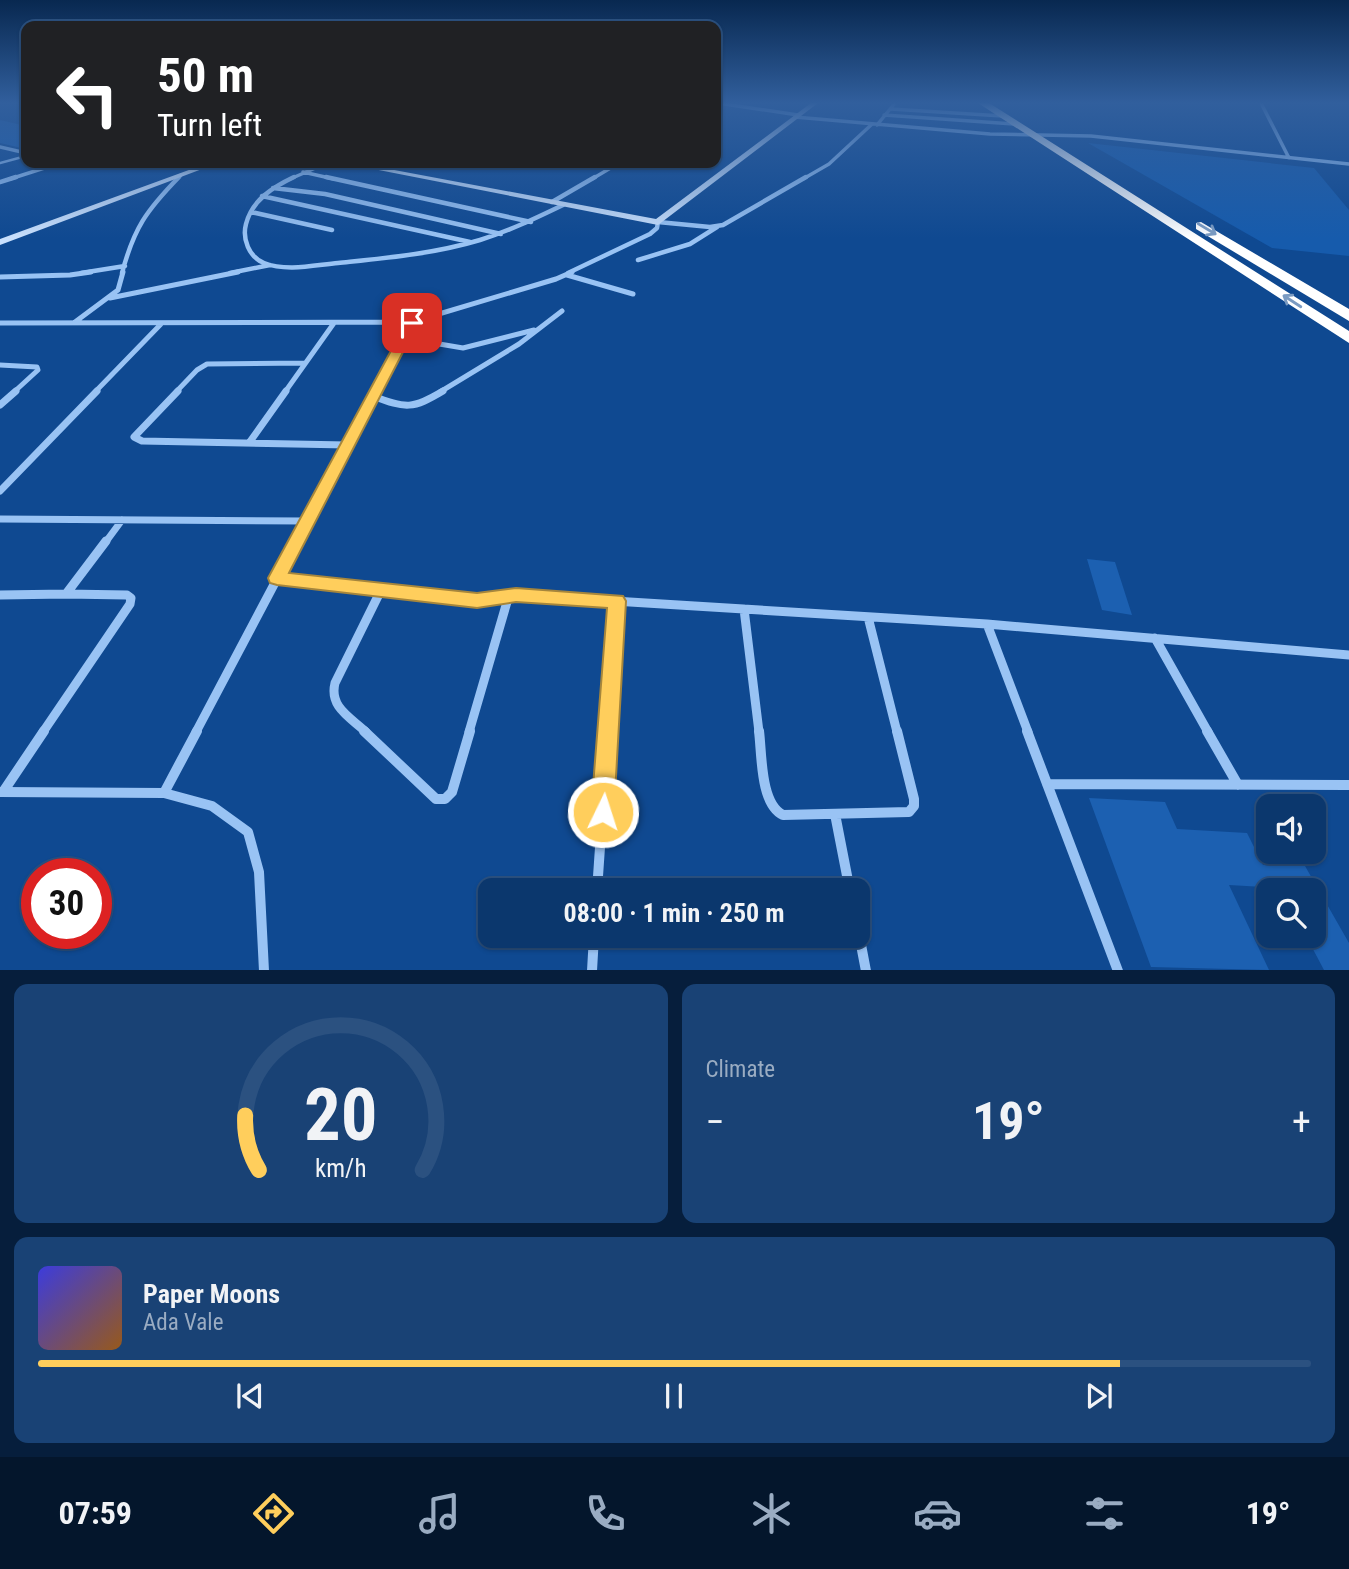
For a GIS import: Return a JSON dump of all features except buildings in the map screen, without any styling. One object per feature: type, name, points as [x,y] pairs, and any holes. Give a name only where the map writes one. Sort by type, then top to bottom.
[{"type":"highway","points":[[1052,148],[1349,338]]},
{"type":"highway","points":[[1073,148],[1349,316]]},
{"type":"street","points":[[0,323],[412,323],[567,275],[650,234],[657,228],[658,222],[755,148]]},
{"type":"street","points":[[638,260],[681,248],[704,238],[718,227],[829,164],[847,148]]},
{"type":"street","points":[[1192,148],[1349,164]]},
{"type":"street","points":[[1284,148],[1289,158]]},
{"type":"street","points":[[0,182],[44,168]]},
{"type":"street","points":[[0,242],[200,168]]},
{"type":"street","points":[[270,265],[250,253],[245,239],[251,212],[262,196],[272,188],[313,168]]},
{"type":"street","points":[[373,168],[658,222],[718,227]]},
{"type":"street","points":[[604,168],[609,169]]},
{"type":"street","points":[[552,202],[609,169]]},
{"type":"street","points":[[302,172],[531,222]]},
{"type":"street","points":[[74,323],[108,299],[120,286],[132,237],[141,220],[181,175]]},
{"type":"street","points":[[272,188],[325,194],[502,234]]},
{"type":"street","points":[[262,196],[474,243]]},
{"type":"street","points":[[108,299],[270,265],[309,265],[428,253],[502,234],[562,205]]},
{"type":"street","points":[[251,212],[332,230]]},
{"type":"street","points":[[0,277],[70,275],[125,266]]},
{"type":"street","points":[[567,275],[633,294]]},
{"type":"street","points":[[373,397],[401,407],[420,405],[562,311]]},
{"type":"street","points":[[249,443],[334,323]]},
{"type":"street","points":[[164,793],[412,323]]},
{"type":"street","points":[[0,491],[161,324]]},
{"type":"street","points":[[404,338],[463,348],[538,329]]},
{"type":"street","points":[[305,363],[207,364],[197,370],[134,437],[142,441],[346,445]]},
{"type":"street","points":[[0,365],[32,366],[38,370],[0,405]]},
{"type":"street","points":[[0,519],[306,521]]},
{"type":"street","points":[[66,594],[122,520]]},
{"type":"street","points":[[277,578],[477,600],[509,595],[987,624],[1349,655]]},
{"type":"street","points":[[381,590],[335,683],[332,695],[335,703],[436,799],[445,799],[452,792],[509,595]]},
{"type":"street","points":[[0,595],[127,595],[131,598],[130,604],[1,792]]},
{"type":"street","points":[[598,878],[616,601]]},
{"type":"street","points":[[744,609],[768,801],[775,811],[783,815],[909,812],[914,806],[915,799],[869,617]]},
{"type":"street","points":[[987,624],[1118,970]]},
{"type":"street","points":[[1155,638],[1238,785]]},
{"type":"street","points":[[1047,784],[1349,785]]},
{"type":"street","points":[[1,792],[164,793],[212,806],[247,832],[259,872],[264,970]]},
{"type":"street","points":[[835,814],[847,878]]},
{"type":"street","points":[[592,970],[593,948]]},
{"type":"street","points":[[862,948],[866,970]]},
{"type":"lane","points":[[0,163],[21,156]]},
{"type":"shaded area","points":[[1097,148],[1136,148],[1314,168],[1349,210],[1349,256],[1272,248]]},
{"type":"route","points":[[412,323],[277,578],[477,600],[516,595],[616,601],[603,812]]}]
